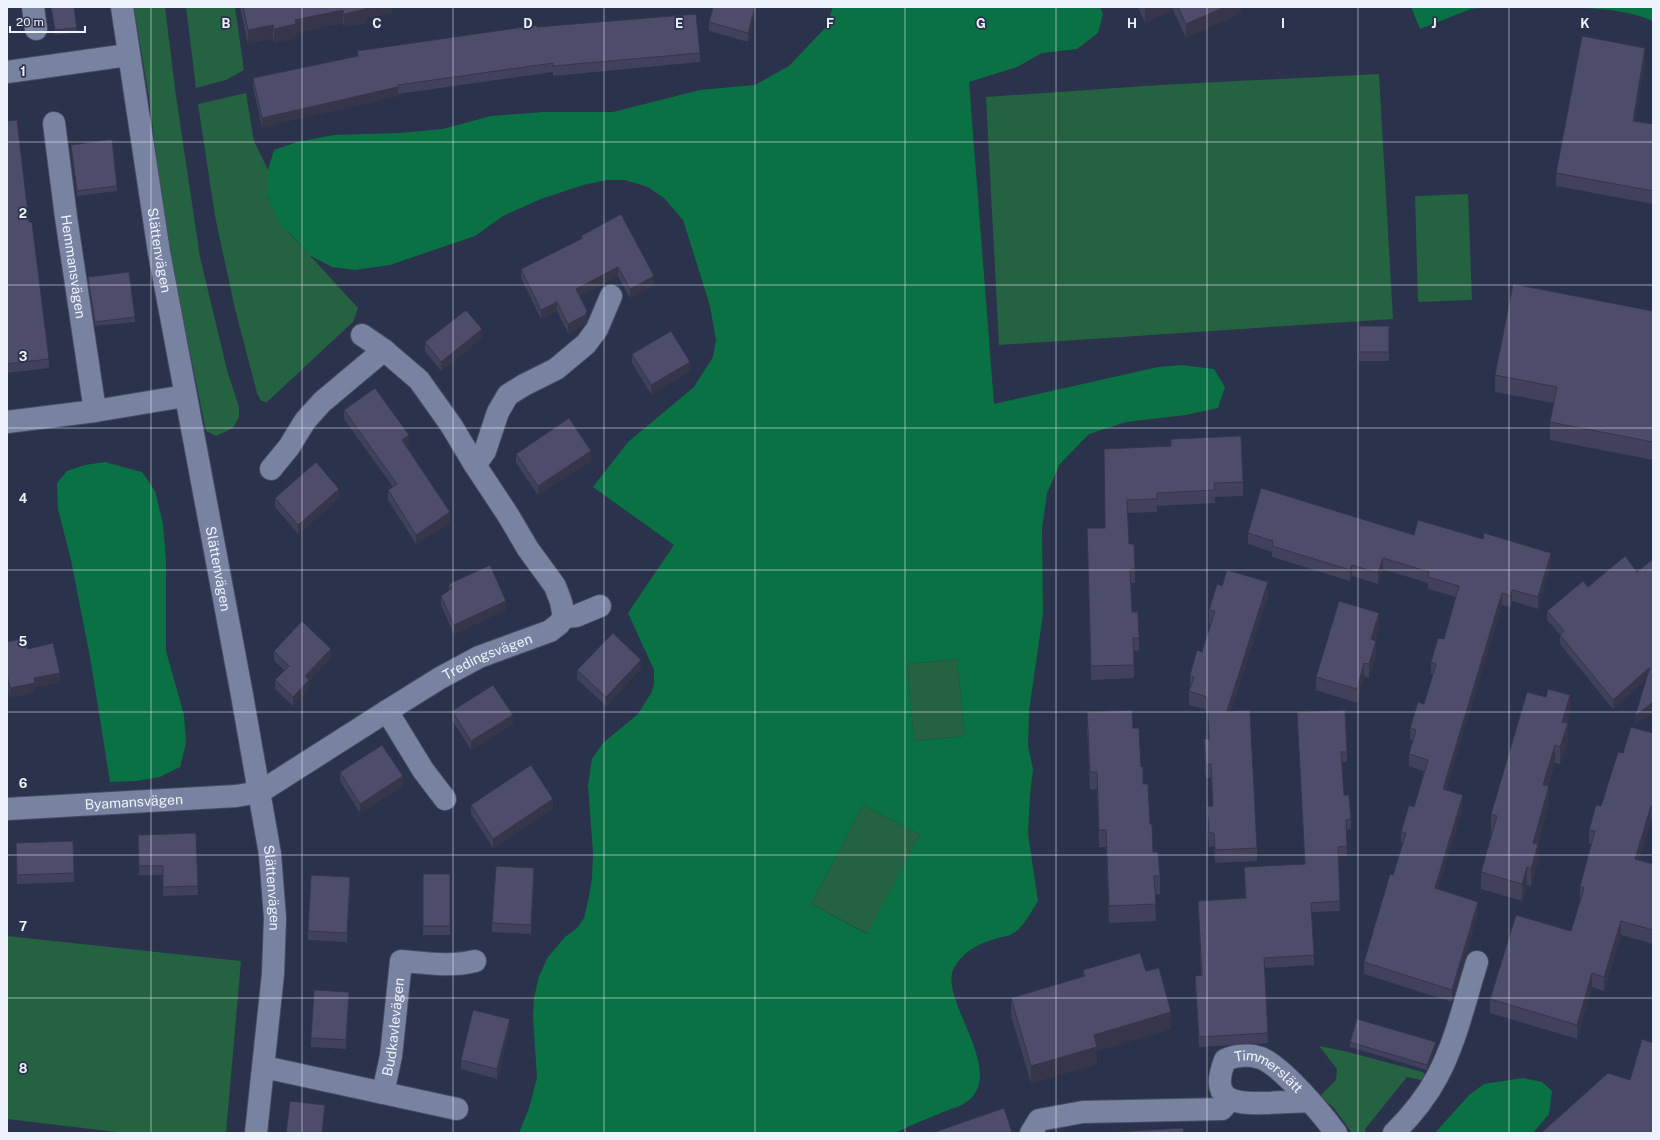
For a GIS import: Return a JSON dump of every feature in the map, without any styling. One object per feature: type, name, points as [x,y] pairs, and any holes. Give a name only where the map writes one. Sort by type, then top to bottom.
[{"type":"street","points":[[33,7],[36,29]]},
{"type":"street","name":"Slättenvägen","points":[[122,7],[159,252],[260,792],[272,872],[274,918],[273,974],[256,1133]]},
{"type":"street","points":[[7,72],[128,54]]},
{"type":"street","name":"Hemmansvägen","points":[[54,123],[67,225],[95,411]]},
{"type":"street","points":[[475,465],[485,451],[498,412],[508,395],[556,368],[586,344],[597,329],[611,296]]},
{"type":"street","points":[[362,336],[384,350],[419,380],[451,425],[528,549],[555,586],[561,602],[564,617],[576,616],[600,606]]},
{"type":"street","points":[[272,468],[289,447],[305,421],[322,402],[384,350]]},
{"type":"street","points":[[7,422],[95,411],[185,396]]},
{"type":"street","name":"Tredingsvägen","points":[[260,792],[387,710],[479,657],[550,631],[559,624],[564,617]]},
{"type":"street","points":[[387,710],[423,770],[445,799]]},
{"type":"street","name":"Byamansvägen","points":[[7,809],[236,796],[260,792]]},
{"type":"street","name":"Budkavlevägen","points":[[383,1093],[391,1056],[401,961],[450,964],[464,964],[475,961]]},
{"type":"street","points":[[1394,1133],[1424,1098],[1437,1077],[1450,1049],[1477,962]]},
{"type":"street","name":"Timmerslätt","points":[[1310,1101],[1244,1104],[1230,1100],[1223,1094],[1220,1086],[1220,1072],[1225,1060],[1235,1055],[1261,1058],[1276,1068],[1310,1101],[1321,1112],[1336,1133]]},
{"type":"street","name":"Budkavlevägen","points":[[264,1067],[456,1109]]},
{"type":"street","points":[[1030,1133],[1039,1120],[1083,1112],[1222,1109],[1230,1100]]},
{"type":"green space","points":[[134,7],[165,7],[176,96],[200,257],[227,370],[239,407],[239,417],[233,428],[216,436],[206,431],[167,239],[149,98]]},
{"type":"green space","points":[[186,7],[235,7],[244,70],[226,80],[196,88]]},
{"type":"green space","points":[[833,7],[1100,7],[1103,14],[1098,33],[1077,49],[1042,53],[1017,67],[969,82],[994,404],[1158,367],[1182,365],[1214,369],[1225,387],[1218,408],[1186,415],[1126,422],[1089,434],[1060,464],[1047,493],[1042,529],[1043,614],[1029,711],[1028,746],[1033,769],[1028,834],[1038,901],[1027,919],[1016,931],[1010,935],[976,946],[962,957],[954,968],[951,981],[955,998],[977,1055],[980,1074],[977,1090],[965,1103],[896,1133],[519,1133],[529,1108],[537,1078],[533,1016],[534,998],[539,976],[548,957],[565,937],[577,928],[584,918],[588,901],[592,879],[593,852],[588,785],[592,759],[603,743],[638,714],[651,693],[654,685],[654,670],[628,613],[674,545],[593,487],[628,442],[694,387],[713,357],[716,340],[710,306],[683,220],[664,198],[648,187],[625,180],[607,180],[583,185],[541,199],[503,216],[475,236],[390,265],[355,270],[332,267],[309,255],[279,221],[268,198],[268,170],[274,150],[297,142],[334,135],[399,133],[443,129],[491,116],[544,112],[613,112],[700,90],[755,85],[789,66],[826,27]],"holes":[[[957,659],[965,736],[914,741],[907,664]],[[863,805],[920,835],[867,934],[811,904]]]},
{"type":"green space","points":[[1411,7],[1494,7],[1471,9],[1420,29]]},
{"type":"green space","points":[[1523,7],[1653,7],[1653,21],[1622,12],[1589,8]]},
{"type":"green space","points":[[1379,74],[1393,319],[999,345],[986,97],[1159,85]]},
{"type":"green space","points":[[246,93],[254,141],[268,170],[268,199],[290,234],[358,308],[353,322],[267,402],[261,401],[257,393],[235,309],[215,216],[198,104]]},
{"type":"green space","points":[[1468,194],[1472,300],[1418,302],[1415,196]]},
{"type":"green space","points":[[105,462],[142,472],[155,491],[163,524],[166,560],[166,651],[184,715],[186,743],[180,767],[160,777],[137,781],[110,782],[90,657],[71,560],[58,509],[57,483],[67,471],[85,465]]},
{"type":"green space","points":[[957,659],[965,736],[914,741],[907,664]]},
{"type":"green space","points":[[863,805],[920,835],[868,934],[811,904]]},
{"type":"green space","points":[[7,936],[241,961],[226,1133],[125,1133],[7,1119]]},
{"type":"green space","points":[[1319,1046],[1348,1052],[1423,1072],[1425,1075],[1421,1080],[1407,1077],[1365,1129],[1366,1133],[1352,1133],[1334,1108],[1320,1096],[1336,1080],[1337,1069]]},
{"type":"green space","points":[[1523,1078],[1542,1082],[1552,1091],[1549,1114],[1533,1133],[1435,1133],[1469,1095],[1484,1084]]},
{"type":"building","points":[[51,7],[74,7],[77,28],[55,30]]},
{"type":"building","points":[[243,7],[365,7],[366,9],[344,14],[343,10],[295,20],[296,24],[274,29],[273,25],[248,30]]},
{"type":"building","points":[[713,7],[755,7],[748,33],[709,22]]},
{"type":"building","points":[[1178,7],[1225,7],[1186,24]]},
{"type":"building","points":[[696,14],[700,53],[553,66],[553,63],[398,85],[398,87],[262,118],[253,78],[358,56],[357,51],[537,25],[537,27]]},
{"type":"building","points":[[1582,36],[1645,48],[1633,121],[1653,124],[1653,191],[1556,173]]},
{"type":"building","points":[[17,120],[29,222],[32,222],[49,359],[7,364],[7,121]]},
{"type":"building","points":[[112,139],[117,186],[77,191],[71,145]]},
{"type":"building","points":[[621,214],[654,276],[630,289],[618,267],[576,289],[587,311],[585,315],[568,324],[557,302],[541,310],[521,269],[583,238],[581,236]]},
{"type":"building","points":[[129,272],[135,317],[95,322],[88,277]]},
{"type":"building","points":[[1513,284],[1653,311],[1653,442],[1550,422],[1557,387],[1495,375]]},
{"type":"building","points":[[466,310],[482,329],[441,362],[425,342]]},
{"type":"building","points":[[1359,326],[1389,326],[1389,352],[1359,352]]},
{"type":"building","points":[[671,331],[690,362],[651,385],[632,354]]},
{"type":"building","points":[[375,388],[409,435],[402,440],[450,512],[416,535],[388,490],[397,484],[344,410]]},
{"type":"building","points":[[569,418],[591,451],[538,486],[516,454]]},
{"type":"building","points":[[1241,436],[1243,482],[1214,483],[1215,490],[1157,493],[1157,499],[1127,500],[1129,544],[1134,544],[1135,569],[1130,570],[1132,612],[1138,612],[1139,638],[1133,638],[1134,665],[1091,666],[1087,528],[1105,528],[1104,449],[1171,446],[1171,439]]},
{"type":"building","points":[[316,462],[339,489],[298,525],[275,498]]},
{"type":"building","points":[[1261,488],[1414,535],[1418,520],[1483,539],[1484,533],[1551,553],[1538,597],[1512,590],[1511,596],[1502,593],[1443,789],[1463,795],[1435,888],[1478,902],[1452,990],[1364,962],[1390,874],[1393,875],[1406,833],[1401,832],[1409,805],[1414,807],[1428,760],[1409,754],[1416,730],[1410,728],[1418,702],[1424,704],[1436,664],[1431,662],[1438,638],[1444,639],[1459,586],[1428,577],[1429,572],[1383,558],[1378,573],[1352,565],[1350,570],[1272,546],[1273,541],[1248,533]]},
{"type":"building","points":[[1625,556],[1637,572],[1653,559],[1653,702],[1635,716],[1650,667],[1613,700],[1560,635],[1564,631],[1547,611],[1583,581],[1588,587]]},
{"type":"building","points":[[490,565],[506,601],[454,625],[441,596],[452,588],[449,584]]},
{"type":"building","points":[[1227,570],[1268,582],[1227,711],[1250,710],[1257,848],[1215,850],[1214,833],[1209,833],[1207,806],[1213,806],[1211,764],[1206,765],[1204,739],[1209,739],[1207,697],[1189,691],[1194,677],[1190,675],[1197,650],[1202,652],[1215,611],[1209,610],[1217,584],[1222,586]]},
{"type":"building","points":[[1339,601],[1379,613],[1371,639],[1376,641],[1369,664],[1364,663],[1357,689],[1316,677]]},
{"type":"building","points":[[302,621],[331,649],[305,676],[309,680],[293,697],[275,680],[289,666],[274,651]]},
{"type":"building","points":[[613,633],[641,660],[606,697],[577,670]]},
{"type":"building","points":[[26,638],[28,649],[53,643],[60,673],[34,678],[35,683],[10,688],[7,675],[7,642]]},
{"type":"building","points":[[493,685],[513,715],[471,741],[452,711]]},
{"type":"building","points":[[1548,689],[1570,695],[1562,722],[1568,723],[1560,747],[1555,745],[1543,785],[1549,786],[1533,843],[1538,844],[1531,869],[1527,867],[1522,884],[1481,872],[1497,816],[1491,814],[1527,692],[1546,697]]},
{"type":"building","points":[[1132,710],[1133,728],[1139,728],[1141,767],[1143,767],[1143,784],[1148,784],[1153,852],[1158,852],[1160,876],[1154,876],[1156,904],[1109,906],[1106,830],[1099,830],[1097,772],[1090,772],[1087,712]]},
{"type":"building","points":[[1345,710],[1347,752],[1341,752],[1344,795],[1349,795],[1351,819],[1346,820],[1347,846],[1338,847],[1340,901],[1311,903],[1314,955],[1264,958],[1268,1033],[1199,1037],[1195,976],[1202,975],[1198,901],[1246,898],[1244,867],[1305,864],[1297,712]]},
{"type":"building","points":[[1631,727],[1653,733],[1653,806],[1651,806],[1635,859],[1653,864],[1653,930],[1621,921],[1604,977],[1592,973],[1577,1025],[1490,999],[1516,915],[1571,931],[1584,888],[1580,886],[1595,831],[1589,830],[1596,805],[1601,806],[1618,752],[1623,753]]},
{"type":"building","points":[[382,745],[403,776],[360,804],[340,772]]},
{"type":"building","points":[[531,765],[553,799],[493,839],[471,805]]},
{"type":"building","points":[[196,833],[198,886],[163,887],[163,866],[139,866],[138,835]]},
{"type":"building","points":[[73,841],[74,873],[17,875],[16,843]]},
{"type":"building","points":[[496,866],[534,868],[531,925],[492,923]]},
{"type":"building","points":[[423,874],[450,874],[450,926],[423,926]]},
{"type":"building","points":[[311,875],[350,877],[347,933],[308,931]]},
{"type":"building","points":[[1140,953],[1146,971],[1159,968],[1171,1012],[1094,1035],[1097,1047],[1031,1066],[1011,998],[1085,976],[1083,970]]},
{"type":"building","points":[[314,990],[349,992],[346,1040],[311,1038]]},
{"type":"building","points":[[473,1010],[510,1019],[497,1069],[461,1060]]},
{"type":"building","points":[[1357,1019],[1436,1042],[1427,1065],[1350,1042]]},
{"type":"building","points":[[1642,1039],[1653,1043],[1653,1133],[1541,1133],[1608,1073],[1630,1080]]},
{"type":"building","points":[[290,1101],[325,1105],[322,1133],[286,1133]]},
{"type":"building","points":[[1004,1108],[1012,1132],[1011,1133],[932,1133]]},
{"type":"building","points":[[1183,1128],[1184,1133],[1099,1133]]}]
